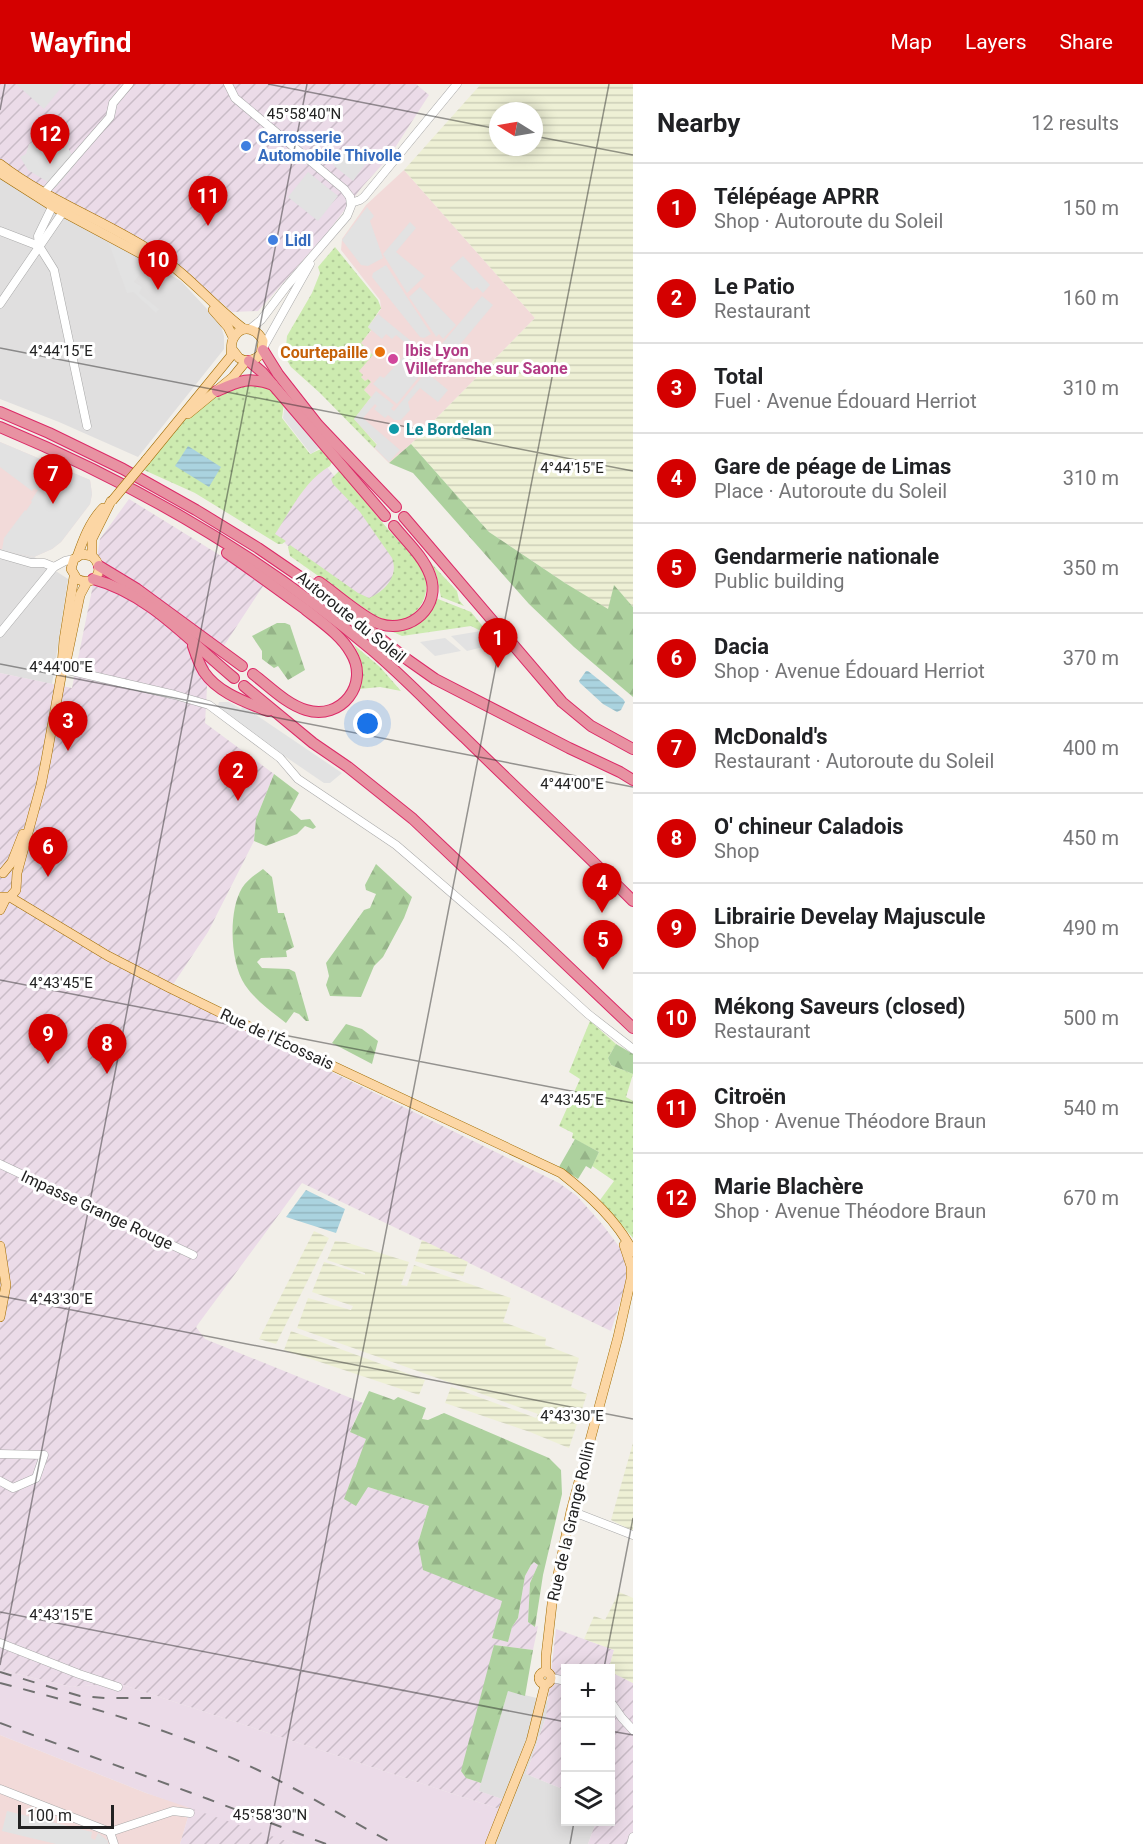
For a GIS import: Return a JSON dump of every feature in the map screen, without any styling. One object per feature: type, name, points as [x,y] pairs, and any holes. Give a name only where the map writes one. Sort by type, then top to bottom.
[{"type":"highway","points":[[263,348],[278,374],[318,425],[396,507]]},
{"type":"highway","points":[[247,361],[257,367],[385,516]]},
{"type":"highway","points":[[217,391],[234,383],[250,380],[273,385]]},
{"type":"highway","name":"Autoroute du Soleil","points":[[0,412],[49,433],[159,489],[258,548],[312,585],[408,660],[444,684],[633,780]]},
{"type":"highway","name":"Autoroute du Soleil","points":[[0,427],[143,495],[250,559],[321,609],[373,650],[633,901]]},
{"type":"highway","points":[[86,451],[216,514],[258,540],[374,622],[389,627],[399,627],[415,621],[422,614],[432,597],[433,587],[427,567],[394,526]]},
{"type":"highway","points":[[143,495],[259,574],[338,636],[350,651],[356,663],[357,673],[356,684],[349,698],[336,709],[324,713],[306,711],[295,705],[253,674]]},
{"type":"highway","points":[[404,517],[562,702],[596,729],[633,749]]},
{"type":"highway","points":[[99,566],[137,589],[242,666]]},
{"type":"highway","points":[[90,581],[127,591],[189,638],[203,653],[234,678]]},
{"type":"highway","points":[[189,638],[201,666],[210,679],[234,696],[279,716]]},
{"type":"highway","points":[[244,686],[279,716],[413,819],[633,1028]]},
{"type":"main road","points":[[0,164],[33,188],[44,193],[54,203]]},
{"type":"main road","points":[[0,173],[170,270],[206,302],[228,327],[233,337],[231,356],[112,501],[99,512],[85,536],[71,566],[73,575],[62,673]]},
{"type":"main road","points":[[65,209],[155,253],[247,329],[259,333],[263,348],[258,357],[247,361],[217,391],[179,420]]},
{"type":"main road","points":[[233,337],[247,329]]},
{"type":"main road","points":[[232,349],[238,358],[247,361]]},
{"type":"main road","points":[[92,556],[92,539],[112,501]]},
{"type":"main road","points":[[0,910],[5,897],[16,890],[17,873],[41,785],[62,673],[80,596],[98,574],[99,566],[92,556],[84,554],[76,558]]},
{"type":"main road","points":[[73,575],[80,581],[90,581]]},
{"type":"main road","points":[[2,873],[12,862],[36,802]]},
{"type":"main road","points":[[2,873],[10,874],[17,883]]},
{"type":"main road","name":"Rue de l'Écossais","points":[[17,883],[21,896],[30,908]]},
{"type":"main road","name":"Rue de l'Écossais","points":[[5,897],[30,908],[108,956],[170,988],[561,1173],[602,1209],[622,1232],[633,1252]]},
{"type":"main road","name":"Rue de l'Écossais","points":[[530,1160],[558,1176],[599,1212],[624,1244],[632,1266]]},
{"type":"main road","points":[[0,1246],[6,1285],[0,1317]]},
{"type":"main road","name":"Rue de la Grange Rollin","points":[[490,1844],[531,1741],[547,1678],[546,1656],[552,1604],[571,1511],[618,1337],[632,1266]]},
{"type":"main road","name":"Rue de la Grange Rollin","points":[[618,1337],[633,1296]]},
{"type":"street","points":[[44,193],[111,117],[113,103],[129,84]]},
{"type":"street","points":[[228,84],[235,98],[344,189],[351,200],[347,216],[261,320],[247,329]]},
{"type":"street","points":[[351,200],[360,200],[457,84]]},
{"type":"street","points":[[54,203],[38,236],[39,246],[54,270],[87,426]]},
{"type":"street","points":[[0,303],[65,209]]},
{"type":"street","points":[[0,231],[39,246]]},
{"type":"street","points":[[263,348],[316,252]]},
{"type":"street","points":[[0,554],[44,563],[52,570],[63,569],[73,575]]},
{"type":"street","points":[[0,633],[58,564],[76,558]]},
{"type":"street","points":[[62,673],[175,695],[209,705],[280,758],[298,779],[396,845],[588,1014],[633,1049]]},
{"type":"street","name":"Impasse Grange Rouge","points":[[0,1164],[193,1255]]},
{"type":"street","points":[[0,1454],[44,1455],[36,1478],[13,1488],[0,1481]]},
{"type":"street","points":[[571,1511],[633,1535]]},
{"type":"street","points":[[0,1643],[118,1687]]},
{"type":"street","points":[[547,1678],[561,1680]]},
{"type":"street","points":[[615,1709],[633,1730]]},
{"type":"street","points":[[0,1789],[110,1832],[174,1811],[190,1813]]},
{"type":"street","points":[[110,1832],[114,1844]]},
{"type":"street","points":[[631,1844],[633,1837]]},
{"type":"shaded area","points":[[0,84],[416,84],[429,95],[389,157],[362,187],[327,233],[258,311],[232,312],[189,275],[34,186],[0,161]]},
{"type":"shaded area","points":[[16,84],[64,84],[44,109]]},
{"type":"shaded area","points":[[58,129],[76,163],[56,187],[28,170],[20,157],[26,154],[29,144]]},
{"type":"shaded area","points":[[346,148],[366,163],[353,181],[333,165]]},
{"type":"shaded area","points":[[404,170],[535,318],[411,444],[389,463],[374,448],[377,444],[353,419],[371,397],[364,390],[365,381],[359,371],[360,343],[371,331],[368,327],[381,309],[380,300],[341,250],[342,239],[366,205]]},
{"type":"shaded area","points":[[308,172],[338,196],[318,221],[288,197]]},
{"type":"shaded area","points":[[0,175],[40,202],[181,281],[220,323],[224,336],[224,349],[138,457],[0,399]]},
{"type":"shaded area","points":[[367,207],[374,216],[370,221],[383,258],[368,266],[361,265],[342,240]]},
{"type":"shaded area","points":[[410,222],[416,228],[396,252],[425,276],[407,293],[383,254]]},
{"type":"shaded area","points":[[108,241],[156,270],[150,278],[142,271],[134,282],[142,287],[139,293],[159,309],[156,313],[133,292],[127,293]]},
{"type":"shaded area","points":[[463,256],[490,285],[483,293],[477,287],[473,290],[450,268]]},
{"type":"shaded area","points":[[386,265],[431,334],[424,338],[420,337],[372,277],[373,273]]},
{"type":"shaded area","points":[[420,287],[456,325],[443,339],[439,334],[436,337],[409,297]]},
{"type":"shaded area","points":[[482,296],[493,305],[452,354],[441,345]]},
{"type":"shaded area","points":[[378,314],[433,359],[397,404],[373,384],[380,376],[384,378],[403,357],[409,346],[396,335],[392,339],[386,334],[382,339],[368,327]]},
{"type":"shaded area","points":[[431,366],[435,370],[431,376],[448,390],[438,402],[420,388],[408,402],[410,410],[401,420],[394,420],[388,415],[385,418],[374,409],[377,406],[375,404],[363,418],[400,450],[389,462],[375,448],[377,444],[354,419],[376,391],[394,405],[391,409],[394,411]]},
{"type":"shaded area","points":[[285,404],[322,446],[311,454],[283,418]]},
{"type":"shaded area","points":[[0,442],[90,480],[92,494],[90,504],[61,542],[34,557],[0,549]]},
{"type":"shaded area","points":[[0,442],[90,480],[92,494],[90,504],[61,542],[34,557],[2,550],[4,538],[26,511],[38,490],[34,488],[32,491],[0,467]]},
{"type":"shaded area","points":[[319,465],[327,467],[374,526],[397,560],[389,593],[368,602],[268,533]]},
{"type":"shaded area","points":[[129,499],[265,583],[208,670],[205,723],[274,774],[256,819],[254,841],[208,932],[168,992],[559,1183],[577,1196],[602,1224],[621,1249],[626,1264],[627,1280],[611,1331],[302,1183],[196,1327],[205,1339],[363,1403],[350,1431],[366,1439],[368,1487],[429,1506],[418,1543],[503,1601],[492,1638],[508,1641],[512,1627],[518,1618],[525,1576],[534,1562],[538,1565],[530,1583],[528,1622],[535,1627],[538,1626],[533,1650],[494,1645],[466,1778],[481,1783],[479,1791],[502,1799],[499,1809],[117,1683],[72,1687],[0,1670],[0,673],[72,688],[100,539]]},
{"type":"shaded area","points":[[0,549],[34,557],[68,579],[52,684],[0,673]]},
{"type":"shaded area","points":[[481,631],[495,644],[467,651],[451,636]]},
{"type":"shaded area","points":[[445,638],[461,651],[435,656],[420,642]]},
{"type":"shaded area","points":[[219,702],[229,702],[241,709],[243,706],[342,773],[330,783],[324,783],[217,710]]},
{"type":"shaded area","points":[[556,1629],[614,1650],[610,1664],[561,1664],[561,1788],[526,1774],[546,1717]]},
{"type":"shaded area","points":[[0,1670],[72,1687],[117,1683],[499,1809],[485,1844],[295,1844],[146,1793],[0,1735]]},
{"type":"shaded area","points":[[615,1674],[633,1683],[633,1844],[588,1844],[595,1826],[615,1826]]},
{"type":"shaded area","points":[[508,1691],[549,1701],[546,1717],[526,1774],[561,1788],[561,1826],[595,1826],[588,1844],[494,1844],[511,1802],[478,1791]]},
{"type":"shaded area","points":[[0,1735],[146,1793],[191,1807],[180,1844],[0,1844]]},
{"type":"shaded area","points":[[191,1807],[227,1819],[295,1844],[180,1844]]},
{"type":"shaded area","points":[[7,1811],[92,1832],[91,1838],[95,1840],[98,1833],[108,1841],[108,1844],[56,1844],[2,1831]]},
{"type":"green space","points":[[481,84],[633,84],[633,607],[614,586],[608,610],[489,532],[411,444],[535,318],[404,170]]},
{"type":"green space","points":[[335,247],[378,300],[381,308],[368,327],[371,330],[361,343],[373,355],[359,371],[365,381],[368,379],[371,382],[364,390],[371,397],[354,419],[377,445],[374,448],[291,367],[285,357],[287,336],[312,293],[320,273],[318,267]]},
{"type":"green space","points":[[256,383],[270,389],[284,403],[282,418],[310,454],[323,448],[332,462],[306,487],[275,534],[286,541],[282,544],[278,544],[195,493],[144,470],[185,420],[201,406],[228,388]]},
{"type":"green space","points":[[411,444],[489,532],[608,609],[614,585],[633,607],[633,697],[574,647],[529,604],[413,473],[389,463]]},
{"type":"green space","points":[[340,470],[420,566],[426,580],[424,598],[417,610],[405,619],[390,621],[375,616],[290,556],[288,547],[290,545],[358,593],[369,598],[385,587],[392,577],[394,565],[392,558],[360,512],[333,484],[331,479]]},
{"type":"green space","points":[[429,561],[457,591],[459,600],[464,606],[441,597],[436,573]]},
{"type":"green space","points":[[438,599],[471,612],[494,643],[481,631],[471,626],[402,636],[391,631],[419,623]]},
{"type":"green space","points":[[277,623],[290,625],[305,670],[288,680],[278,666],[274,668],[262,659],[262,651],[252,636]]},
{"type":"green space","points":[[354,645],[380,667],[401,691],[380,687],[359,689],[362,667]]},
{"type":"green space","points":[[274,774],[299,793],[290,810],[301,820],[310,819],[316,827],[313,829],[305,826],[297,834],[266,846],[254,841],[256,819]]},
{"type":"green space","points":[[376,864],[412,897],[404,918],[383,957],[374,966],[361,997],[330,996],[326,985],[329,976],[326,963],[364,910],[370,908],[376,894],[366,890],[365,885]]},
{"type":"green space","points":[[263,869],[272,877],[278,913],[284,913],[294,947],[286,951],[287,957],[261,958],[257,962],[262,968],[289,969],[295,972],[309,1021],[294,1012],[286,1023],[249,991],[236,964],[233,923],[237,898],[246,882]]},
{"type":"green space","points":[[590,1021],[616,1044],[608,1058],[611,1065],[633,1074],[626,1097],[633,1101],[633,1238],[600,1200],[614,1181],[592,1166],[599,1152],[572,1138],[573,1133],[559,1126],[580,1079],[569,1072]]},
{"type":"green space","points":[[346,1024],[362,1029],[378,1041],[372,1064],[332,1043]]},
{"type":"green space","points":[[616,1044],[633,1054],[633,1074],[611,1065],[608,1058]]},
{"type":"green space","points":[[575,1139],[599,1152],[591,1169],[586,1166],[578,1179],[559,1167]]},
{"type":"green space","points":[[314,1231],[329,1238],[276,1344],[259,1339]]},
{"type":"green space","points":[[422,1240],[468,1262],[463,1276],[415,1261]]},
{"type":"green space","points":[[335,1241],[409,1262],[401,1285],[407,1286],[414,1265],[511,1298],[503,1322],[546,1338],[545,1345],[579,1358],[571,1387],[587,1394],[569,1448],[445,1403],[451,1387],[536,1418],[538,1414],[297,1328],[308,1298],[351,1310],[353,1306],[312,1292],[324,1262],[365,1275],[365,1273],[327,1260]]},
{"type":"green space","points":[[291,1331],[425,1380],[419,1395],[284,1350]]},
{"type":"green space","points":[[369,1391],[394,1400],[398,1397],[426,1408],[422,1419],[428,1420],[444,1413],[549,1458],[561,1470],[562,1494],[543,1575],[535,1627],[528,1622],[530,1583],[538,1565],[534,1562],[525,1576],[518,1618],[512,1627],[508,1642],[492,1638],[502,1601],[423,1570],[418,1543],[429,1506],[368,1487],[356,1506],[344,1499],[366,1439],[350,1432]]},
{"type":"green space","points":[[633,1443],[633,1531],[611,1520]]},
{"type":"green space","points":[[619,1592],[633,1598],[633,1683],[615,1674],[615,1664],[610,1664],[614,1650],[584,1639],[594,1616],[605,1620]]},
{"type":"green space","points":[[494,1645],[533,1650],[525,1696],[508,1691],[481,1783],[466,1778],[461,1771]]},
{"type":"water","points":[[188,446],[221,467],[209,487],[175,466]]},
{"type":"water","points":[[586,671],[623,699],[625,702],[621,710],[617,712],[603,704],[580,683]]},
{"type":"water","points":[[306,1190],[345,1209],[336,1233],[286,1217]]},
{"type":"railway","points":[[0,1672],[80,1696],[151,1698]]},
{"type":"railway","points":[[0,1683],[114,1715],[170,1733],[225,1755],[268,1775],[394,1844]]},
{"type":"railway","points":[[0,1723],[326,1844]]},
{"type":"place","name":"Carrosserie Automobile Thivolle","points":[[246,146]]},
{"type":"place","name":"Marie Blachère","points":[[50,164]]},
{"type":"place","name":"Citroën","points":[[208,226]]},
{"type":"place","name":"Lidl","points":[[273,240]]},
{"type":"place","name":"Mékong Saveurs (closed)","points":[[158,290]]},
{"type":"place","name":"Courtepaille","points":[[380,352]]},
{"type":"place","name":"Ibis Lyon Villefranche sur Saone","points":[[393,359]]},
{"type":"place","name":"Le Bordelan","points":[[394,429]]},
{"type":"place","name":"McDonald's","points":[[53,504]]},
{"type":"place","name":"Télépéage APRR","points":[[498,668]]},
{"type":"place","name":"Total","points":[[68,751]]},
{"type":"place","name":"Le Patio","points":[[238,801]]},
{"type":"place","name":"Dacia","points":[[48,877]]},
{"type":"place","name":"Gare de péage de Limas","points":[[602,913]]},
{"type":"place","name":"Gendarmerie nationale","points":[[603,970]]},
{"type":"place","name":"Librairie Develay Majuscule","points":[[48,1064]]},
{"type":"place","name":"O' chineur Caladois","points":[[107,1074]]}]
